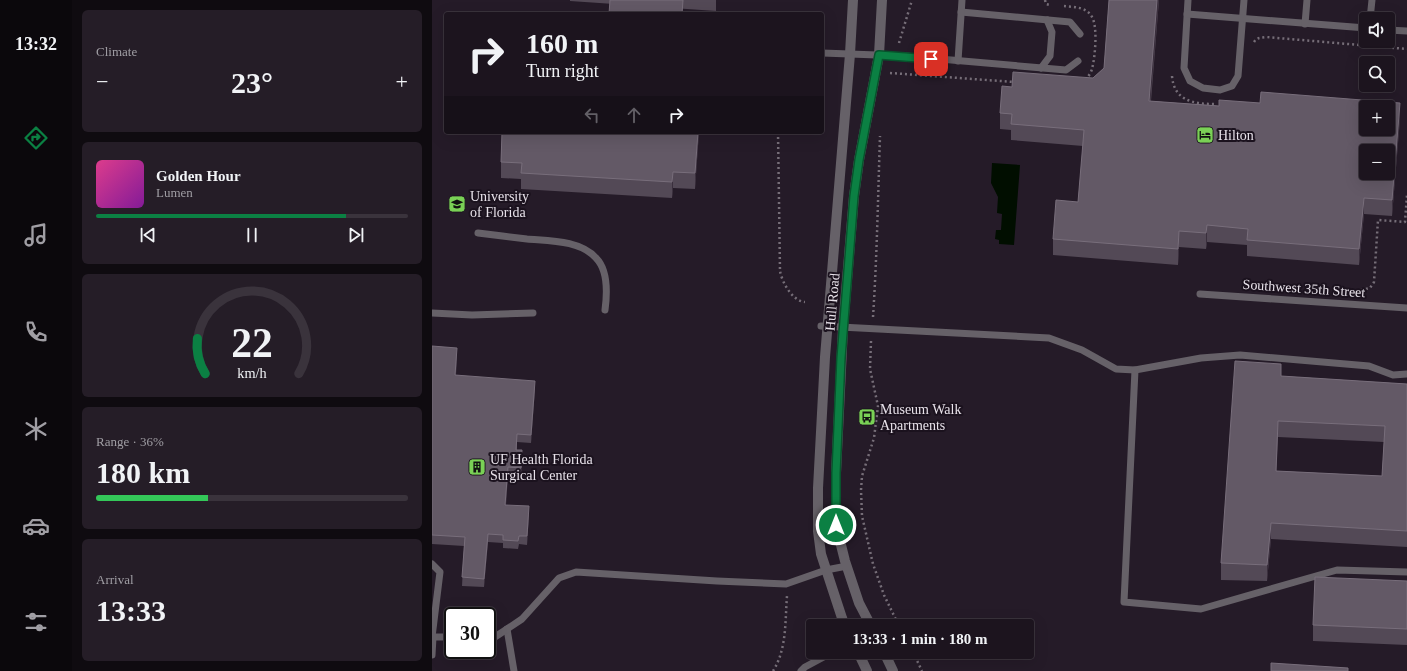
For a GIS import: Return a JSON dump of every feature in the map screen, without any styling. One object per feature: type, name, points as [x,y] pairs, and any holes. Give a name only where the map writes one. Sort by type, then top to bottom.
[{"type":"street","name":"Hull Road","points":[[842,619],[821,554],[818,531],[818,488],[824,326],[850,54],[853,0]]},
{"type":"street","name":"Hull Road","points":[[867,619],[859,603],[836,525],[836,473],[843,328],[854,196],[859,160],[879,55],[882,0]]},
{"type":"street","points":[[862,659],[868,671]]},
{"type":"street","points":[[887,659],[893,671]]},
{"type":"lane","points":[[958,61],[962,0]]},
{"type":"lane","points":[[1188,0],[1184,68],[1190,82],[1203,88],[1220,90],[1232,86],[1238,76],[1244,0]]},
{"type":"lane","points":[[1305,24],[1307,0]]},
{"type":"lane","points":[[1371,12],[1372,0]]},
{"type":"lane","points":[[961,12],[1070,22],[1080,34]]},
{"type":"lane","points":[[1187,14],[1359,28]]},
{"type":"lane","points":[[1041,68],[1050,56],[1052,32],[1047,20]]},
{"type":"lane","points":[[1395,30],[1407,31]]},
{"type":"lane","points":[[824,54],[879,55],[1066,70],[1078,62]]},
{"type":"lane","points":[[478,233],[567,243],[587,250],[598,258],[604,273],[607,294],[605,310]]},
{"type":"lane","name":"Southwest 35th Street","points":[[1200,294],[1407,308]]},
{"type":"lane","points":[[432,313],[472,315],[533,313]]},
{"type":"lane","points":[[824,326],[1049,338],[1082,350],[1116,369],[1135,370],[1201,358],[1240,355],[1368,366],[1393,375],[1407,374]]},
{"type":"lane","points":[[1135,370],[1124,602],[1201,609],[1337,570],[1407,572]]},
{"type":"lane","points":[[432,564],[440,572],[434,608],[432,655]]},
{"type":"lane","points":[[496,636],[522,619],[559,578],[576,572],[709,581],[786,584],[826,570],[847,566]]},
{"type":"lane","points":[[507,629],[514,671]]},
{"type":"lane","points":[[432,637],[444,638]]},
{"type":"lane","points":[[801,671],[805,667],[820,659]]},
{"type":"path","points":[[901,36],[912,0]]},
{"type":"path","points":[[1253,47],[1256,39],[1266,38],[1407,49]]},
{"type":"path","points":[[887,78],[890,69]]},
{"type":"path","points":[[1172,74],[1174,87],[1186,100],[1194,103],[1217,104]]},
{"type":"path","points":[[778,134],[780,270],[782,279],[794,298],[801,302],[805,302]]},
{"type":"path","points":[[873,317],[880,134]]},
{"type":"path","points":[[1354,290],[1366,290],[1372,286],[1378,220],[1405,222],[1407,195]]},
{"type":"path","points":[[871,340],[870,369],[878,406],[874,438],[862,476],[862,516],[873,564],[884,595],[896,619]]},
{"type":"path","points":[[773,671],[780,656],[783,644],[787,595]]},
{"type":"path","points":[[916,659],[922,671]]},
{"type":"shaded area","points":[[992,163],[1020,165],[1014,245],[999,244],[999,240],[995,239],[996,230],[1001,230],[1002,214],[997,213],[998,197],[991,183]]},
{"type":"building","points":[[610,0],[683,0],[682,12],[609,12]]},
{"type":"building","name":"Hilton","points":[[1109,0],[1157,0],[1149,101],[1219,106],[1219,100],[1260,103],[1261,92],[1362,100],[1359,100],[1359,136],[1395,136],[1395,103],[1400,103],[1395,164],[1395,144],[1359,144],[1359,180],[1394,180],[1392,200],[1364,198],[1359,249],[1247,240],[1248,229],[1207,225],[1206,233],[1179,231],[1178,249],[1053,239],[1056,200],[1078,202],[1084,130],[1011,124],[1012,114],[1000,113],[1002,86],[1012,87],[1013,72],[1093,78],[1104,68]]},
{"type":"building","points":[[502,134],[698,134],[695,173],[673,172],[672,182],[521,173],[522,163],[501,162]]},
{"type":"building","name":"UF Health Florida Surgical Center","points":[[432,346],[457,348],[455,375],[535,381],[531,435],[517,434],[516,450],[522,450],[521,468],[508,467],[505,505],[529,506],[527,536],[519,536],[518,541],[503,540],[503,535],[488,534],[484,579],[462,577],[465,537],[432,535]]},
{"type":"building","points":[[1235,361],[1281,364],[1281,376],[1407,384],[1407,531],[1271,523],[1267,565],[1221,563]],"holes":[[[1278,421],[1385,426],[1382,476],[1276,471]]]},
{"type":"building","points":[[1315,577],[1407,581],[1407,629],[1313,625]]},
{"type":"building","points":[[1271,663],[1348,668],[1348,671],[1271,671]]},
{"type":"place","name":"Hilton","points":[[1205,135]]},
{"type":"place","name":"University of Florida","points":[[457,204]]},
{"type":"place","name":"Museum Walk Apartments","points":[[867,417]]},
{"type":"place","name":"UF Health Florida Surgical Center","points":[[477,467]]},
{"type":"route","points":[[836,525],[836,473],[841,358],[854,196],[859,160],[879,55],[931,59]]}]
